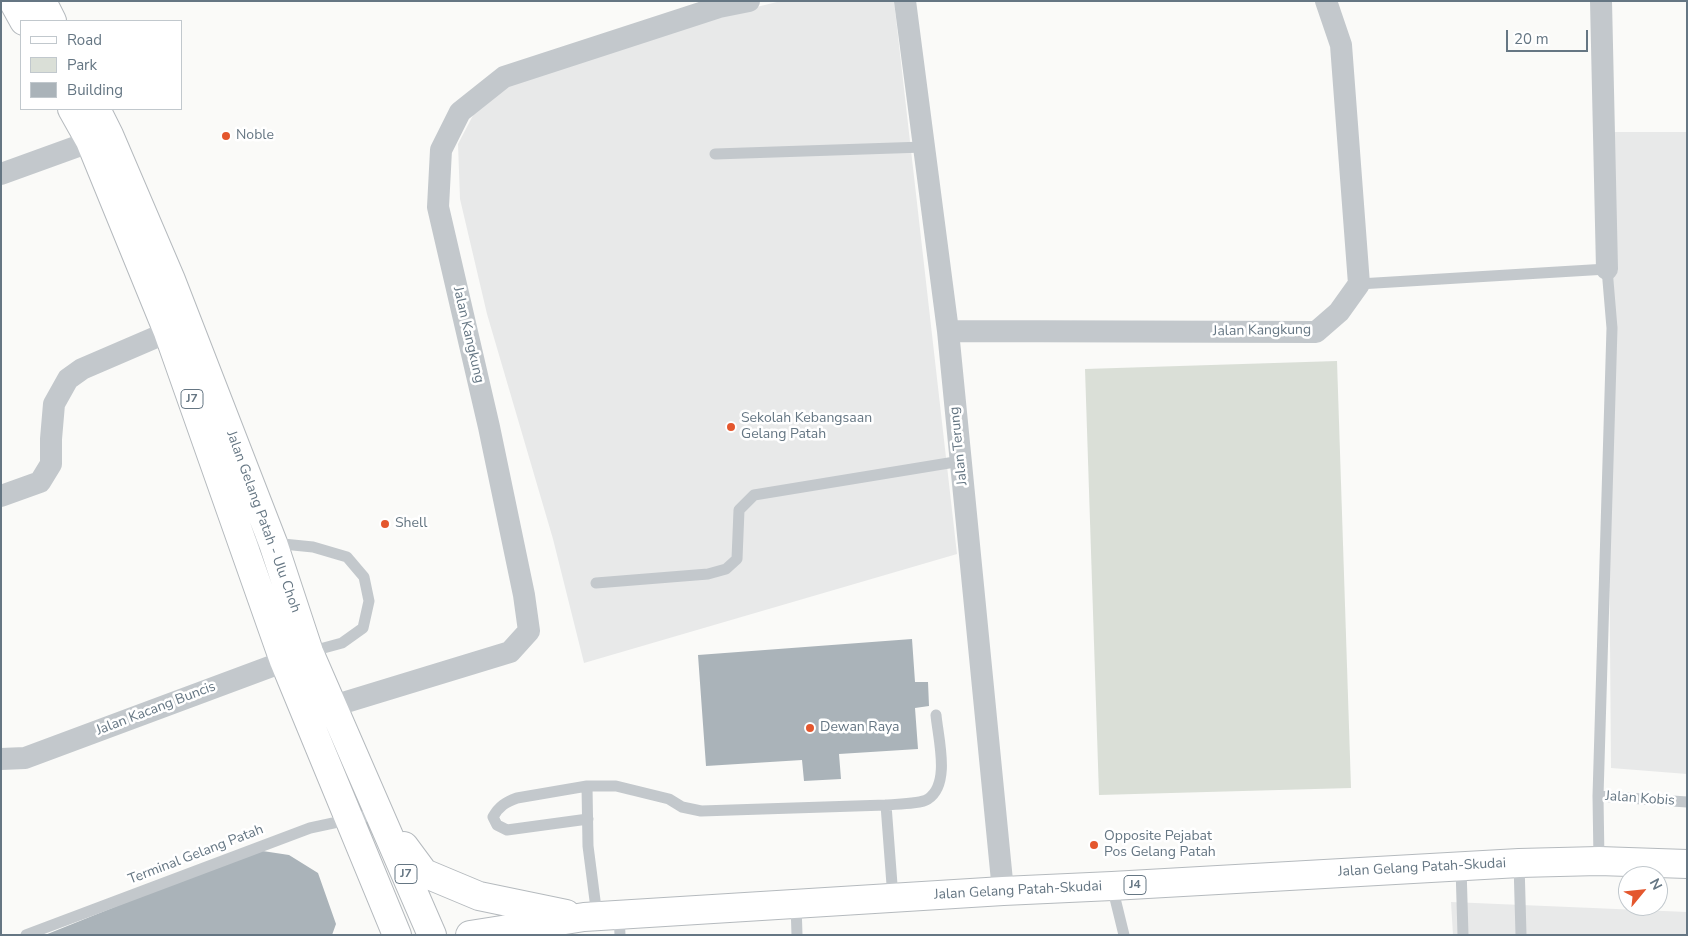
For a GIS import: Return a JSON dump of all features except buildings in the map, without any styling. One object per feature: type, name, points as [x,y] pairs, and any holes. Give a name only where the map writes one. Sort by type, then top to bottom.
[{"type":"main road","points":[[13,1],[23,20]]},
{"type":"main road","points":[[42,1],[52,20]]},
{"type":"main road","name":"Jalan Gelang Patah - Ulu Choh","points":[[73,110],[99,138],[171,280],[273,543],[297,657],[307,717],[397,935]]},
{"type":"main road","name":"Jalan Gelang Patah - Ulu Choh","points":[[96,110],[99,138],[242,542],[297,657],[333,706],[432,935]]},
{"type":"main road","points":[[380,812],[424,873],[479,896],[605,921]]},
{"type":"main road","name":"Jalan Gelang Patah-Skudai","points":[[470,935],[796,904],[1003,891],[1461,865],[1599,861],[1687,864]]},
{"type":"main road","points":[[560,935],[605,921]]},
{"type":"street","name":"Jalan Kangkung","points":[[307,717],[333,706],[510,652],[529,631],[524,595],[493,446],[438,207],[441,150],[460,112],[504,77],[719,7],[749,1]]},
{"type":"street","name":"Jalan Terung","points":[[905,1],[948,331],[1003,891]]},
{"type":"street","points":[[1326,1],[1341,44],[1359,284]]},
{"type":"street","points":[[1601,1],[1607,269]]},
{"type":"street","points":[[1,174],[99,138]]},
{"type":"street","name":"Jalan Kangkung","points":[[948,331],[1316,332],[1339,312],[1359,284]]},
{"type":"street","points":[[1,496],[40,482],[51,464],[54,404],[68,379],[82,369],[168,332]]},
{"type":"street","name":"Jalan Kacang Buncis","points":[[1,759],[25,758],[297,657]]},
{"type":"lane","points":[[715,154],[924,147]]},
{"type":"lane","points":[[1359,284],[1607,269],[1612,328],[1598,796]]},
{"type":"lane","points":[[596,583],[708,574],[726,569],[737,559],[739,510],[754,495],[961,461]]},
{"type":"lane","points":[[242,542],[313,547],[347,556],[364,577],[368,601],[363,628],[342,643],[297,657]]},
{"type":"lane","points":[[588,819],[507,830],[497,825],[493,817],[498,808],[517,798],[587,786],[616,786],[669,799],[682,807],[701,811],[886,805],[927,800],[938,789],[942,774],[936,715]]},
{"type":"lane","points":[[587,786],[588,846],[605,921]]},
{"type":"lane","name":"Jalan Kobis","points":[[1599,861],[1598,796],[1687,802]]},
{"type":"lane","points":[[886,805],[893,898]]},
{"type":"lane","name":"Terminal Gelang Patah","points":[[26,935],[310,828],[380,812]]},
{"type":"lane","points":[[1519,863],[1521,935]]},
{"type":"lane","points":[[1461,865],[1463,935]]},
{"type":"lane","points":[[1112,886],[1124,935]]},
{"type":"lane","points":[[796,904],[797,935]]},
{"type":"shaded area","name":"Sekolah Kebangsaan Gelang Patah","points":[[781,1],[894,1],[957,554],[584,663],[553,539],[487,314],[460,199],[458,144],[479,104],[530,72],[712,18]]},
{"type":"shaded area","points":[[1606,132],[1687,132],[1687,774],[1611,768]]},
{"type":"shaded area","points":[[1451,902],[1618,909],[1618,916],[1668,916],[1668,911],[1687,912],[1687,935],[1453,935]]},
{"type":"green space","points":[[1337,361],[1351,788],[1099,795],[1085,369]]},
{"type":"place","name":"Noble","points":[[226,136]]},
{"type":"place","name":"Sekolah Kebangsaan Gelang Patah","points":[[731,427]]},
{"type":"place","name":"Shell","points":[[385,524]]},
{"type":"place","name":"Dewan Raya","points":[[810,728]]},
{"type":"place","name":"Opposite Pejabat Pos Gelang Patah","points":[[1094,845]]}]
